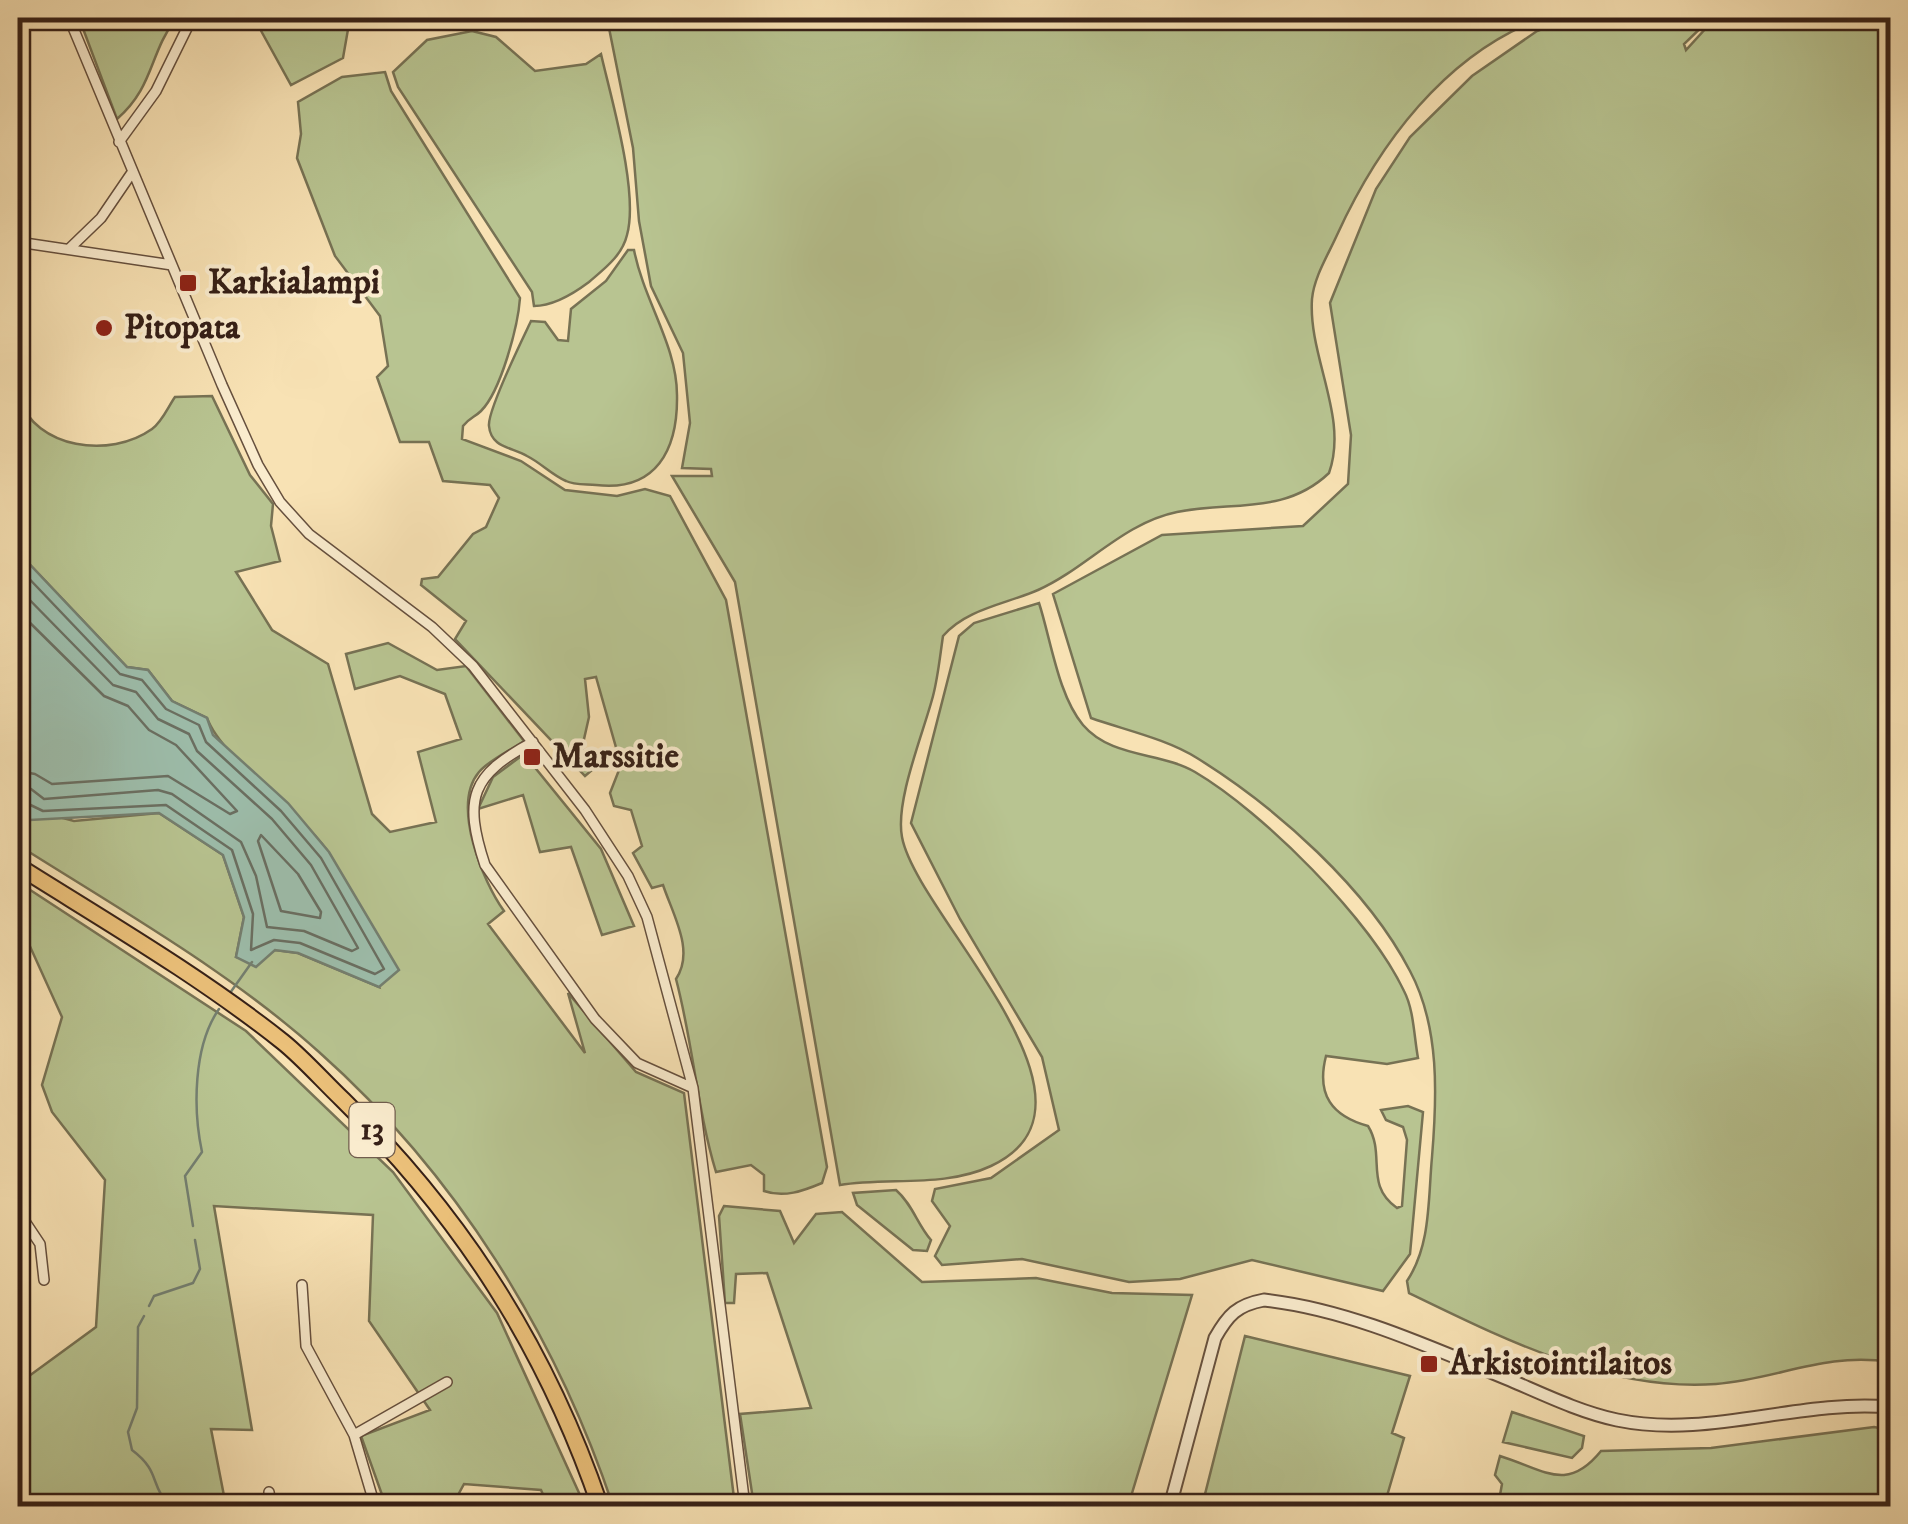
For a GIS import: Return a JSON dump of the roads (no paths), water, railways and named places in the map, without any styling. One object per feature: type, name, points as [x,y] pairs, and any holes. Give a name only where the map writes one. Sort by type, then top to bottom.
[{"type":"highway","name":"13","points":[[18,866],[166,959],[286,1044],[382,1139],[466,1238],[532,1346],[600,1506]]},
{"type":"street","points":[[69,18],[258,465],[280,502],[309,534],[432,627],[473,666],[533,742],[628,876],[647,917],[693,1088],[745,1506]]},
{"type":"street","points":[[119,142],[156,92],[192,18]]},
{"type":"street","points":[[70,248],[101,218],[132,174]]},
{"type":"street","points":[[18,242],[172,265]]},
{"type":"street","points":[[533,742],[486,773],[475,791],[476,838],[485,865],[595,1019],[637,1063],[693,1088]]},
{"type":"street","points":[[18,1211],[40,1244],[44,1280]]},
{"type":"street","points":[[302,1284],[306,1346],[354,1434],[375,1506]]},
{"type":"street","points":[[1170,1506],[1215,1338],[1228,1315],[1242,1304],[1264,1300],[1393,1334],[1581,1410],[1619,1420],[1693,1426],[1827,1406],[1890,1407]]},
{"type":"street","points":[[354,1434],[447,1382]]},
{"type":"street","points":[[269,1492],[272,1506]]},
{"type":"water","points":[[18,552],[127,667],[148,670],[172,701],[207,718],[213,735],[288,803],[329,852],[399,970],[379,987],[298,953],[275,950],[256,967],[236,957],[244,917],[223,855],[159,813],[30,820],[18,806]]},
{"type":"waterway","points":[[230,993],[252,962]]},
{"type":"waterway","points":[[193,1226],[185,1176],[202,1152],[197,1079],[204,1041],[219,1009]]},
{"type":"waterway","points":[[149,1306],[154,1296],[193,1283],[200,1269],[195,1240]]},
{"type":"waterway","points":[[144,1316],[138,1327],[137,1408],[128,1432],[132,1450],[151,1471],[169,1506]]},
{"type":"place","name":"Karkialampi","points":[[188,283]]},
{"type":"place","name":"Pitopata","points":[[104,328]]},
{"type":"place","name":"Marssitie","points":[[532,757]]},
{"type":"place","name":"Arkistointilaitos","points":[[1429,1364]]}]
